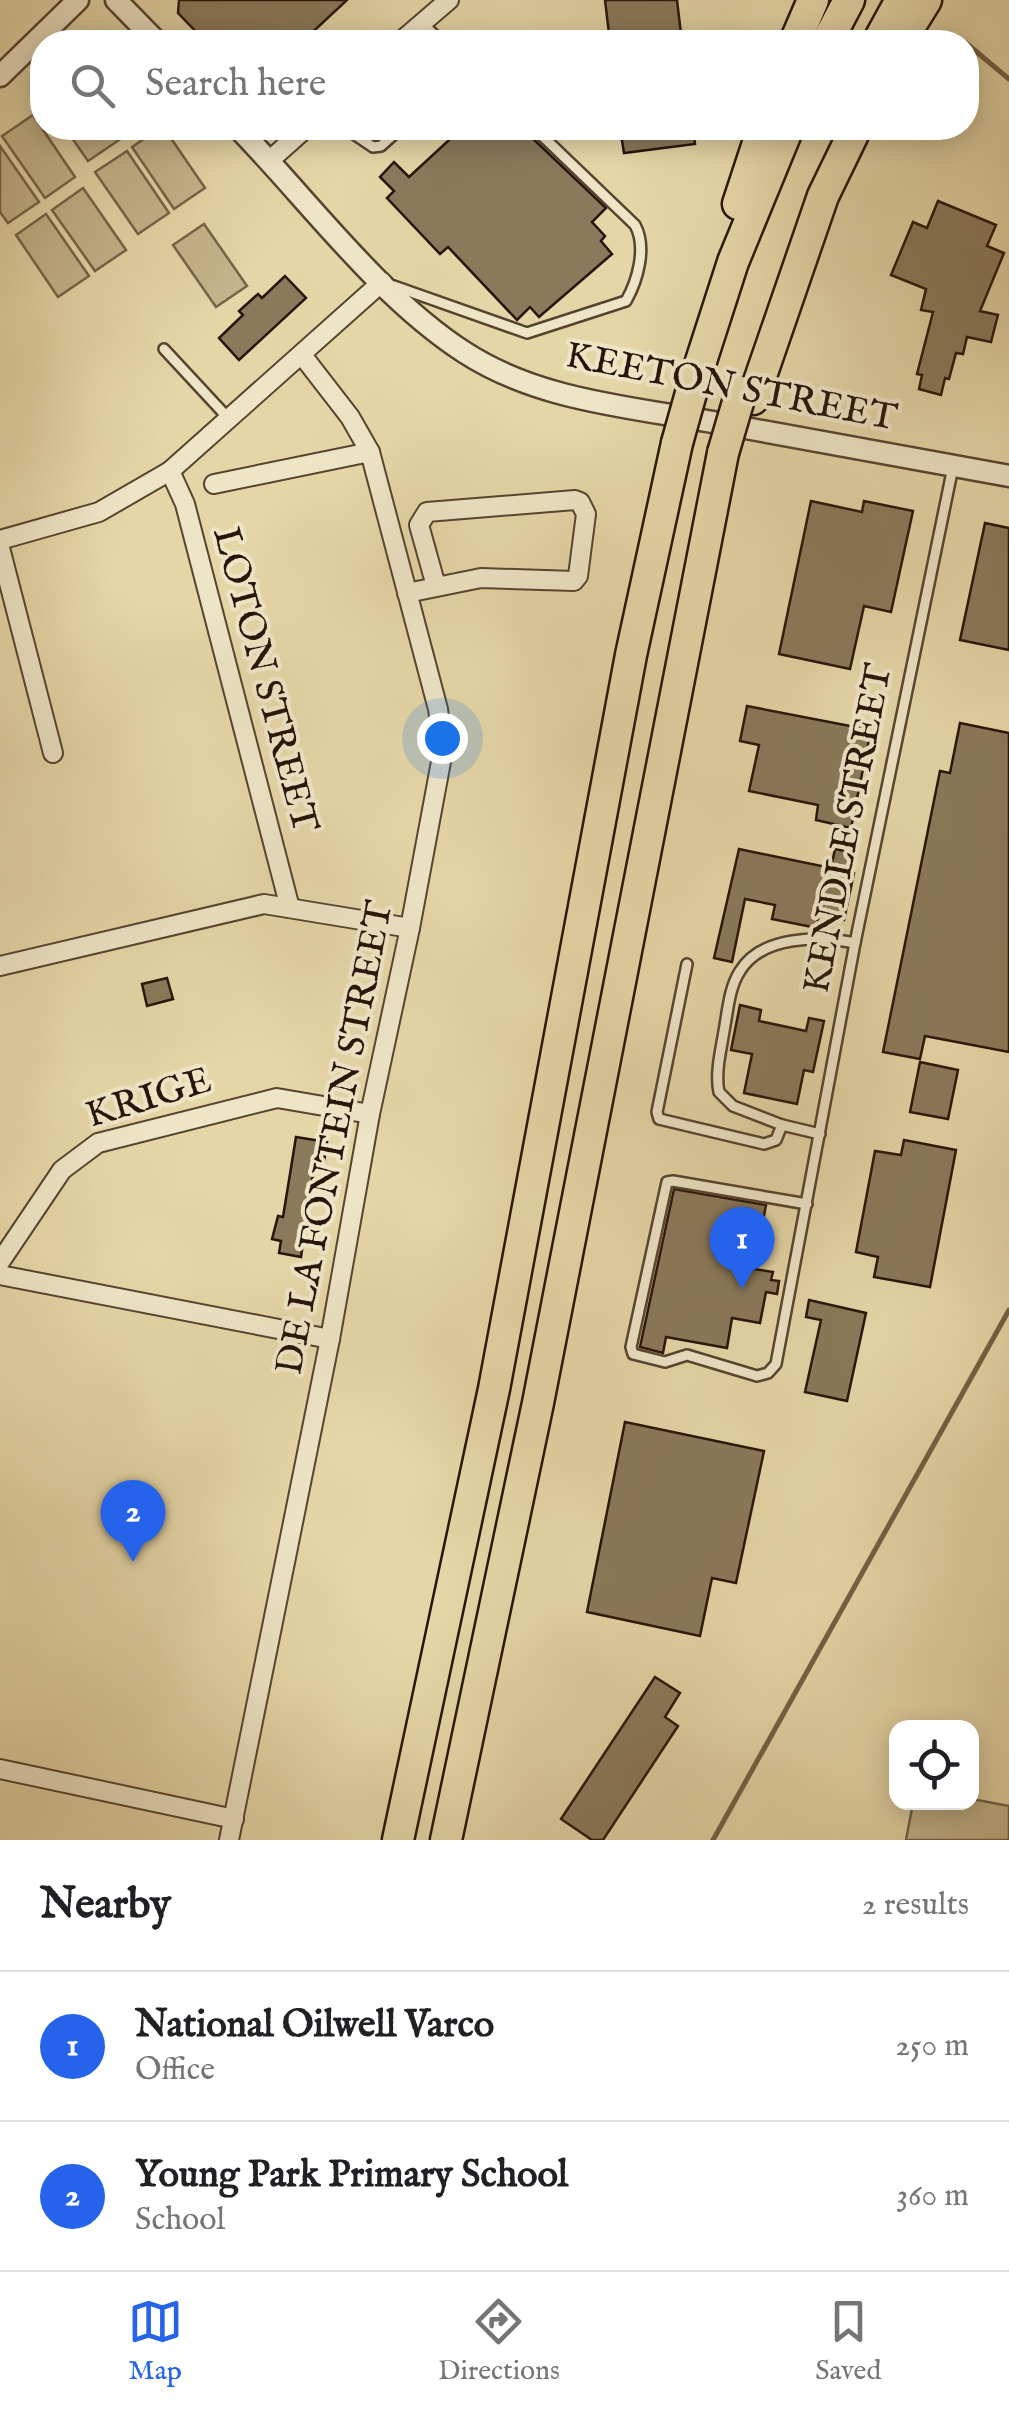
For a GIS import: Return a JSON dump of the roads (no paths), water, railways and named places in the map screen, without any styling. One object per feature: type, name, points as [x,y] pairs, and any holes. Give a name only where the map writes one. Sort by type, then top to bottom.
[{"type":"highway","points":[[801,30],[814,0]]},
{"type":"highway","points":[[833,30],[849,0]]},
{"type":"highway","points":[[885,30],[901,0]]},
{"type":"highway","points":[[907,30],[926,0]]},
{"type":"highway","points":[[698,372],[730,233],[758,140]]},
{"type":"highway","points":[[398,1840],[494,1389],[631,655],[677,443],[733,262],[783,140]]},
{"type":"highway","points":[[446,1840],[730,453],[785,259],[832,140]]},
{"type":"highway","points":[[747,395],[823,196],[850,140]]},
{"type":"street","points":[[47,30],[78,0]]},
{"type":"street","points":[[116,0],[145,30]]},
{"type":"street","points":[[414,30],[449,0]]},
{"type":"street","points":[[0,76],[30,47]]},
{"type":"street","name":"KEETON STREET","points":[[250,140],[382,282],[425,322],[466,353],[523,381],[591,402],[1009,476]]},
{"type":"street","points":[[270,160],[292,140]]},
{"type":"street","points":[[53,753],[0,544],[99,512],[170,471],[382,282]]},
{"type":"street","name":"DE LA FONTEIN STREET","points":[[229,1840],[330,1339],[443,741],[370,452],[350,417],[302,354]]},
{"type":"street","points":[[214,484],[370,452]]},
{"type":"street","name":"LOTON STREET","points":[[170,471],[185,504],[290,908]]},
{"type":"street","points":[[407,593],[490,577],[574,581],[578,576],[584,507],[574,500],[427,512],[419,525],[436,586]]},
{"type":"street","points":[[0,966],[264,904],[410,928]]},
{"type":"street","name":"KRIGE","points":[[0,1262],[62,1170],[98,1142],[277,1098],[370,1114]]},
{"type":"street","points":[[0,1275],[330,1339]]},
{"type":"street","points":[[0,1769],[234,1820]]},
{"type":"lane","points":[[422,23],[429,30]]},
{"type":"lane","points":[[363,140],[373,147],[388,140]]},
{"type":"lane","points":[[382,282],[527,333],[626,302],[642,250],[641,236],[546,140]]},
{"type":"lane","points":[[164,349],[229,419]]},
{"type":"lane","name":"KENDLE STREET","points":[[807,1204],[667,1182],[630,1347],[633,1354],[665,1362],[687,1354],[757,1376],[771,1371],[776,1364],[953,466]]},
{"type":"lane","points":[[820,1134],[782,1126],[733,1106],[719,1092],[718,1071],[730,998],[738,973],[756,953],[791,942],[830,938],[856,944]]},
{"type":"lane","points":[[687,964],[658,1118],[764,1144],[776,1140],[782,1126]]},
{"type":"waterway","points":[[979,54],[1009,79]]},
{"type":"waterway","points":[[713,1840],[1009,1310]]},
{"type":"place","name":"National Oilwell Varco","points":[[742,1289]]},
{"type":"place","name":"Young Park Primary School","points":[[133,1562]]}]
